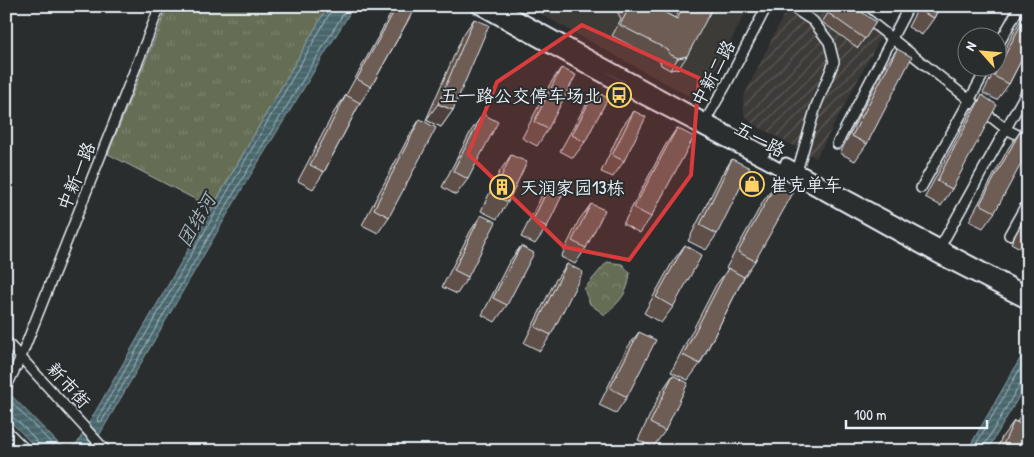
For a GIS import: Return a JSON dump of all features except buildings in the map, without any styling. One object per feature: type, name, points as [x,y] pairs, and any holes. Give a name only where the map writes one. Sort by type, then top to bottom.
[{"type":"main road","name":"五一路","points":[[476,6],[622,87],[704,124],[798,170],[1028,292]]},
{"type":"main road","name":"五一路","points":[[497,6],[795,178],[936,256],[1028,303]]},
{"type":"street","name":"中新一路","points":[[8,385],[21,357],[160,6]]},
{"type":"street","name":"中新二路","points":[[704,124],[726,86],[767,6]]},
{"type":"street","points":[[790,6],[813,21],[829,42],[834,62],[816,106],[795,178]]},
{"type":"street","points":[[851,6],[1006,129],[1028,140]]},
{"type":"street","points":[[837,144],[909,6]]},
{"type":"street","points":[[1006,31],[1019,8],[1028,15]]},
{"type":"street","points":[[922,188],[982,78]]},
{"type":"street","points":[[936,256],[1028,89]]},
{"type":"street","points":[[1009,235],[1028,201]]},
{"type":"street","name":"新市街","points":[[6,342],[106,451]]},
{"type":"street","points":[[6,430],[27,451]]},
{"type":"highlighted area","points":[[582,25],[699,78],[691,175],[629,260],[564,247],[468,154],[497,82]]},
{"type":"shaded area","points":[[526,6],[749,6],[706,88],[696,94],[687,95]]},
{"type":"shaded area","points":[[788,6],[843,6],[882,35],[816,158],[753,124],[744,115],[743,98]]},
{"type":"green space","points":[[168,6],[328,6],[212,208],[108,154]]},
{"type":"green space","points":[[607,262],[622,264],[630,273],[625,292],[605,315],[590,304],[584,289]]},
{"type":"water","points":[[328,6],[354,6],[245,184],[90,451],[39,451],[6,417],[6,390],[60,445],[70,447],[78,442]]},
{"type":"water","points":[[1028,345],[1028,381],[987,451],[967,451]]},
{"type":"place","name":"五一路公交停车场北","points":[[619,95]]},
{"type":"place","name":"崔克单车","points":[[752,184]]},
{"type":"place","name":"天润家园13栋","points":[[502,187]]},
{"type":"water label","name":"团结河","points":[[196,220]]}]
